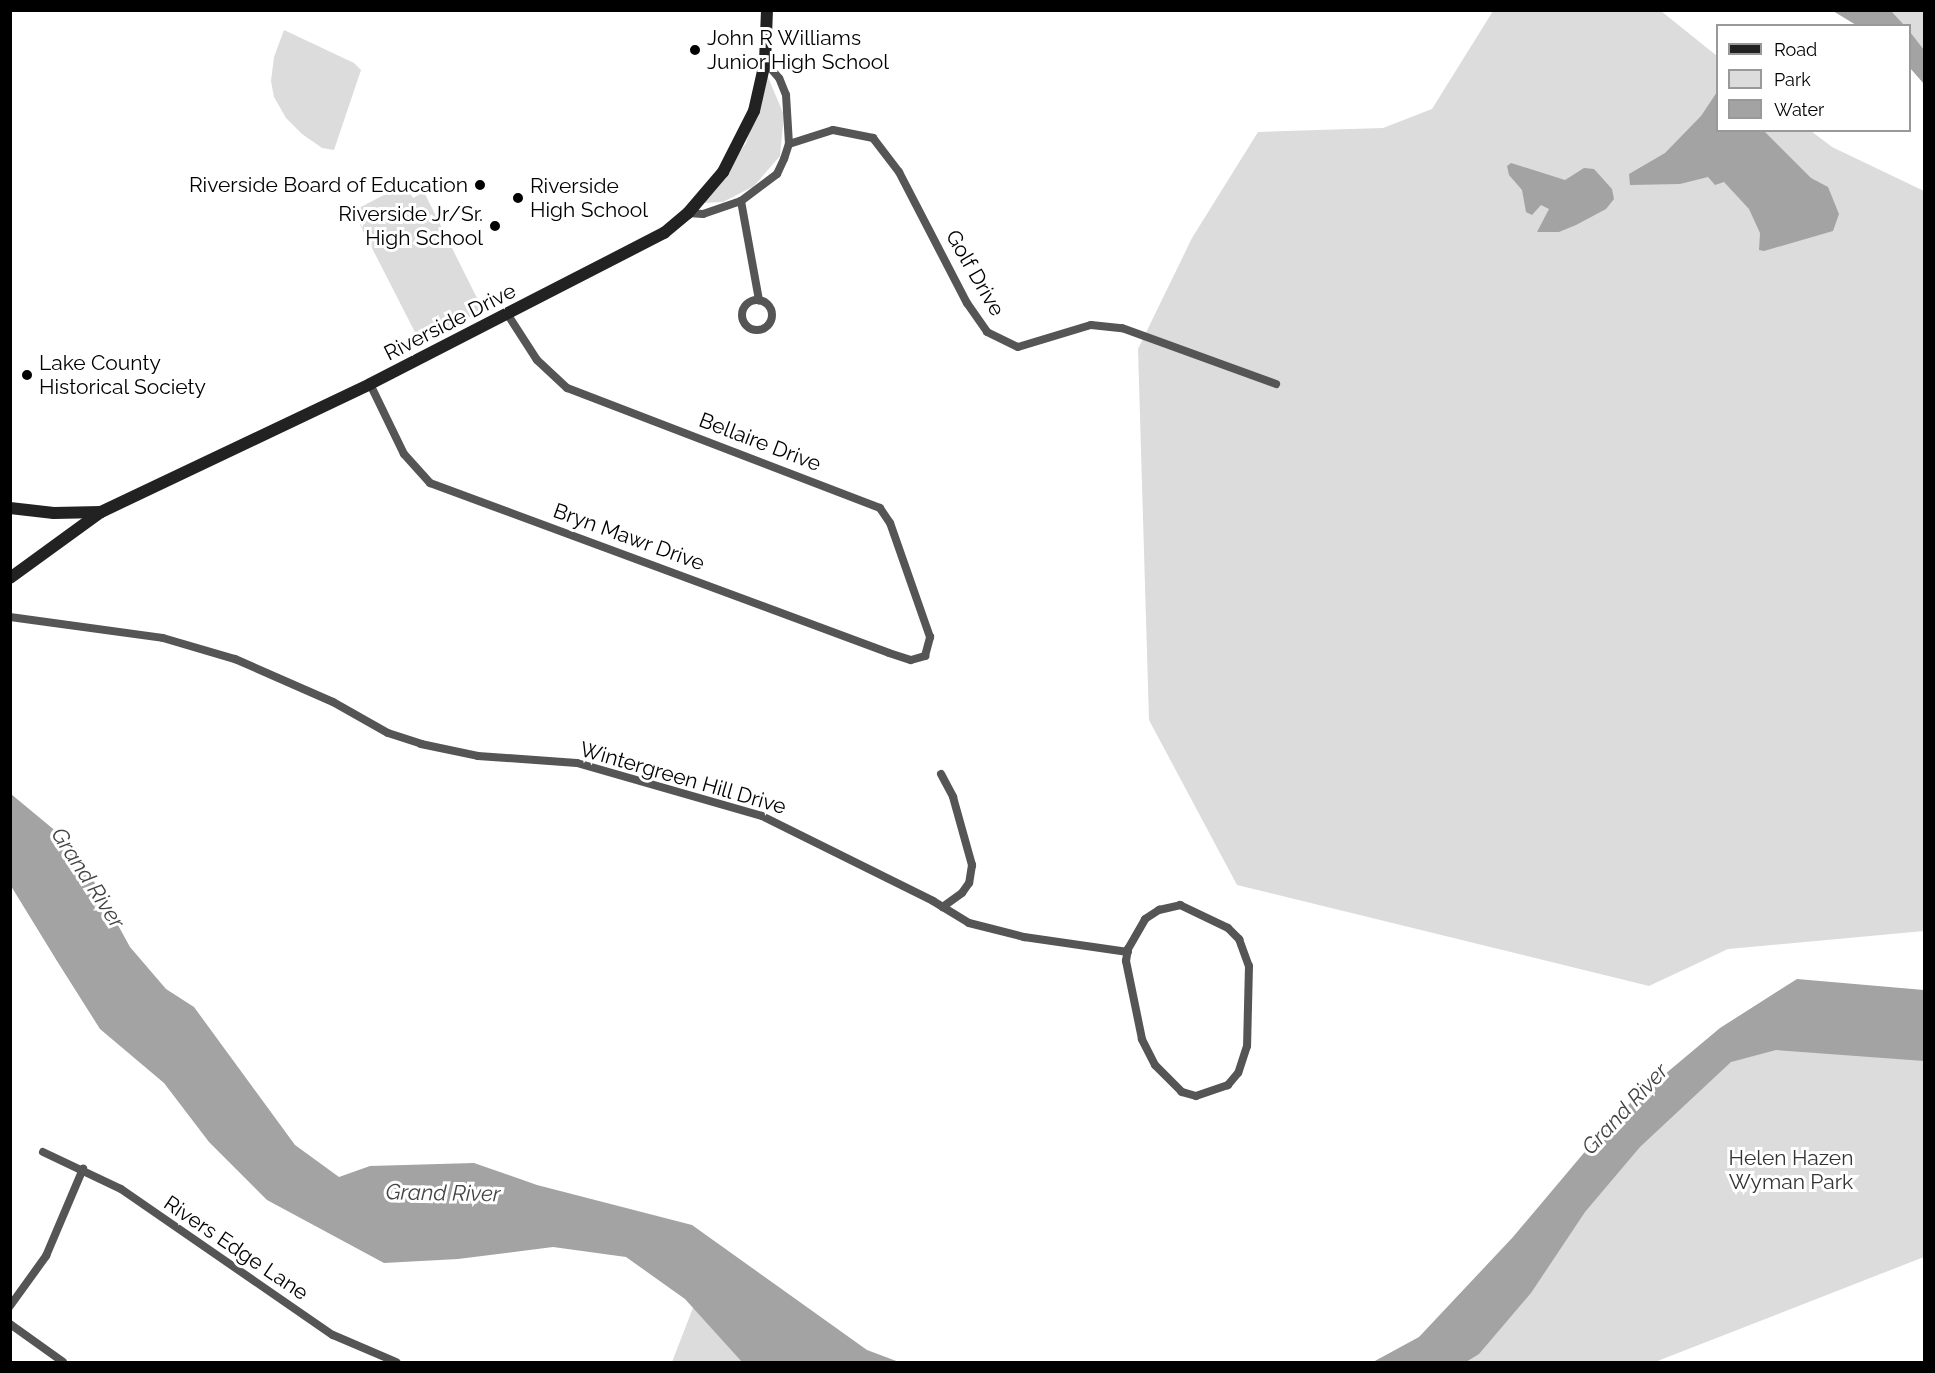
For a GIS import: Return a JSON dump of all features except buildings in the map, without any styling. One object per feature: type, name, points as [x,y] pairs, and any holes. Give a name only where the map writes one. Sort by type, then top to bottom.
[{"type":"main road","name":"Riverside Drive","points":[[10,508],[54,513],[101,512],[370,384],[604,267],[664,233],[688,213],[723,172],[749,121],[765,62],[767,10]]},
{"type":"main road","points":[[10,578],[101,512]]},
{"type":"street","points":[[688,213],[704,214],[741,201],[777,174],[789,144],[786,95],[779,78],[765,62]]},
{"type":"street","name":"Golf Drive","points":[[789,144],[833,130],[873,138],[899,172],[987,332],[1018,347],[1091,325],[1122,328],[1276,384]]},
{"type":"street","points":[[741,201],[759,300]]},
{"type":"street","name":"Bellaire Drive","points":[[508,315],[537,360],[567,388],[880,508],[890,523],[930,637],[925,656]]},
{"type":"street","name":"Bryn Mawr Drive","points":[[370,384],[404,454],[430,483],[889,653],[911,660],[925,656]]},
{"type":"street","name":"Wintergreen Hill Drive","points":[[10,618],[163,638],[235,659],[333,702],[388,733],[422,744],[478,756],[577,763],[762,816],[943,907],[969,923],[995,932],[1128,952]]},
{"type":"street","points":[[941,774],[953,797],[972,865],[966,888],[943,907]]},
{"type":"street","points":[[1180,905],[1217,920],[1239,939],[1249,966],[1247,1046],[1238,1073],[1228,1085],[1213,1093],[1196,1096],[1182,1092],[1155,1065],[1142,1039],[1128,952],[1145,919],[1159,910],[1180,905]]},
{"type":"street","name":"Rivers Edge Lane","points":[[42,1152],[83,1169],[121,1189],[333,1335],[396,1362]]},
{"type":"street","points":[[10,1306],[46,1256],[83,1169]]},
{"type":"street","points":[[10,1324],[63,1362]]},
{"type":"street","points":[[367,1362],[371,1352]]},
{"type":"green space","points":[[1493,11],[1661,11],[1716,55],[1716,132],[1812,132],[1832,147],[1924,191],[1924,931],[1728,949],[1649,986],[1237,885],[1149,720],[1138,349],[1192,238],[1258,132],[1383,128],[1432,109]]},
{"type":"green space","points":[[1863,11],[1924,11],[1924,69],[1911,56],[1911,24],[1877,24]]},
{"type":"green space","points":[[284,30],[354,63],[361,70],[334,150],[322,148],[302,134],[286,118],[274,97],[271,81],[274,57]]},
{"type":"green space","points":[[767,75],[784,115],[780,156],[754,186],[723,202],[704,203],[746,143]]},
{"type":"green space","points":[[405,184],[413,198],[424,192],[483,310],[420,342],[353,211]]},
{"type":"green space","name":"Helen Hazen Wyman Park","points":[[1924,1026],[1924,1257],[1655,1362],[1430,1362],[1502,1281],[1741,1048]]},
{"type":"green space","points":[[703,1282],[807,1362],[672,1362]]},
{"type":"water","points":[[1833,11],[1891,11],[1903,24],[1854,24]]},
{"type":"water","points":[[1911,33],[1924,50],[1924,84],[1911,69]]},
{"type":"water","points":[[1716,94],[1716,132],[1765,132],[1811,178],[1828,187],[1839,214],[1833,231],[1764,251],[1759,250],[1760,233],[1749,209],[1724,182],[1715,185],[1708,177],[1680,184],[1630,185],[1629,174],[1665,153],[1701,116]]},
{"type":"water","points":[[1511,163],[1565,180],[1584,168],[1594,169],[1612,189],[1614,199],[1606,209],[1576,225],[1559,232],[1537,232],[1549,209],[1541,205],[1532,215],[1526,212],[1522,190],[1509,175],[1507,166]]},
{"type":"water","name":"Grand River","points":[[11,794],[58,833],[92,878],[130,947],[166,989],[194,1007],[295,1145],[339,1177],[370,1166],[474,1163],[537,1185],[692,1225],[867,1350],[899,1362],[742,1362],[685,1299],[626,1257],[553,1247],[458,1259],[384,1263],[267,1200],[209,1142],[164,1083],[100,1029],[57,961],[11,886]]},
{"type":"water","name":"Grand River","points":[[1797,979],[1924,990],[1924,1061],[1776,1050],[1731,1062],[1640,1147],[1585,1212],[1531,1293],[1479,1354],[1466,1362],[1373,1362],[1419,1337],[1513,1237],[1615,1116],[1720,1028]]},
{"type":"place","name":"John R Williams Junior High School","points":[[695,50]]},
{"type":"place","name":"Riverside Board of Education","points":[[480,185]]},
{"type":"place","name":"Riverside High School","points":[[518,198]]},
{"type":"place","name":"Riverside Jr/Sr. High School","points":[[495,226]]},
{"type":"place","name":"Lake County Historical Society","points":[[27,375]]}]
